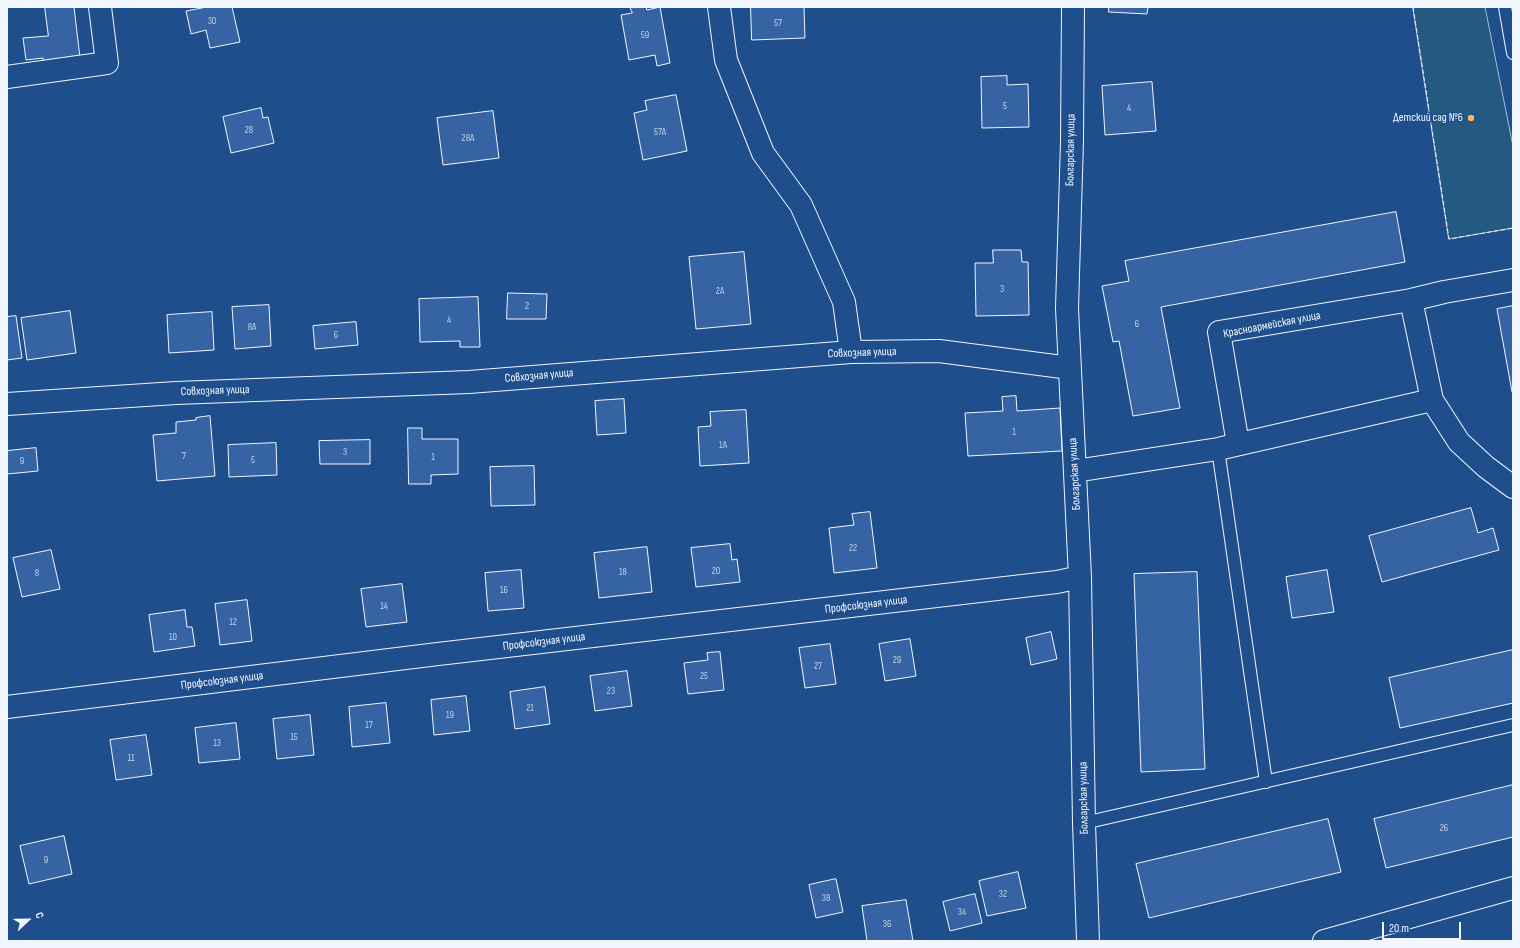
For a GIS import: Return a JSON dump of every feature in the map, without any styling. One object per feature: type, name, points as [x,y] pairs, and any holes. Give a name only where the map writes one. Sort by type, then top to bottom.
[{"type":"street","points":[[7,78],[107,63],[100,7]]},
{"type":"street","points":[[719,7],[726,60],[763,153],[801,205],[844,302],[852,352]]},
{"type":"street","name":"Болгарская улица","points":[[1073,7],[1072,141],[1067,308],[1080,577],[1084,823],[1088,941]]},
{"type":"street","name":"Красноармейская улица","points":[[1228,447],[1218,332],[1411,300],[1444,292],[1513,280]]},
{"type":"street","points":[[1411,300],[1432,400],[1459,442],[1486,467],[1513,487]]},
{"type":"street","name":"Совхозная улица","points":[[7,404],[176,393],[469,382],[852,352],[939,351],[1070,368]]},
{"type":"street","points":[[1075,471],[1228,447],[1432,400]]},
{"type":"street","name":"Профсоюзная улица","points":[[7,707],[438,654],[1057,582],[1080,577]]},
{"type":"street","points":[[1324,941],[1513,888]]},
{"type":"lane","points":[[1505,7],[1513,53]]},
{"type":"lane","points":[[1228,447],[1266,782]]},
{"type":"lane","points":[[1084,823],[1513,725]]},
{"type":"shaded area","name":"Детский сад №6","points":[[1413,7],[1485,7],[1513,146],[1513,228],[1449,239]]},
{"type":"building","points":[[45,7],[74,7],[80,58],[43,62],[43,58],[26,60],[23,38],[48,36]]},
{"type":"building","points":[[201,7],[232,7],[240,42],[210,48],[206,30],[191,34],[186,11],[202,8]]},
{"type":"building","points":[[630,7],[646,7],[647,10],[660,7],[670,63],[657,66],[655,55],[629,60],[621,15],[632,13]]},
{"type":"building","points":[[751,7],[804,7],[805,38],[752,40]]},
{"type":"building","points":[[1109,7],[1148,7],[1147,14],[1109,12]]},
{"type":"building","points":[[1007,76],[1007,85],[1028,84],[1029,127],[982,128],[981,77]]},
{"type":"building","points":[[1152,82],[1156,131],[1105,135],[1102,86]]},
{"type":"building","points":[[676,95],[687,151],[643,160],[634,113],[647,110],[645,101]]},
{"type":"building","points":[[261,108],[263,118],[268,117],[274,143],[231,153],[223,117]]},
{"type":"building","points":[[493,111],[499,158],[443,165],[437,118]]},
{"type":"building","points":[[1396,212],[1405,262],[1161,307],[1180,408],[1133,416],[1119,341],[1113,342],[1102,286],[1129,281],[1125,261]]},
{"type":"building","points":[[993,250],[1021,250],[1022,262],[1028,262],[1029,315],[976,316],[975,263],[993,263]]},
{"type":"building","points":[[744,252],[751,324],[696,329],[689,257]]},
{"type":"building","points":[[508,293],[547,294],[546,319],[507,319]]},
{"type":"building","points":[[478,297],[480,347],[460,347],[460,341],[420,342],[419,299]]},
{"type":"building","points":[[269,305],[271,346],[235,349],[232,307]]},
{"type":"building","points":[[1513,306],[1513,392],[1512,392],[1497,309]]},
{"type":"building","points":[[70,311],[76,353],[27,360],[21,318]]},
{"type":"building","points":[[212,312],[214,350],[169,353],[167,315]]},
{"type":"building","points":[[16,316],[22,358],[7,360],[7,317]]},
{"type":"building","points":[[356,322],[358,345],[315,349],[313,326]]},
{"type":"building","points":[[1016,396],[1017,411],[1060,408],[1062,451],[968,456],[965,413],[1003,411],[1002,397]]},
{"type":"building","points":[[624,399],[626,433],[597,435],[595,401]]},
{"type":"building","points":[[746,410],[749,463],[700,466],[698,427],[711,426],[710,412]]},
{"type":"building","points":[[210,416],[215,476],[157,481],[153,435],[176,433],[176,422],[196,420],[196,418]]},
{"type":"building","points":[[408,428],[422,428],[422,439],[458,439],[458,474],[431,475],[431,484],[409,484]]},
{"type":"building","points":[[370,440],[370,464],[320,464],[319,441]]},
{"type":"building","points":[[276,443],[277,475],[229,477],[228,445]]},
{"type":"building","points":[[36,448],[38,471],[7,474],[7,451]]},
{"type":"building","points":[[534,466],[535,505],[491,506],[490,467]]},
{"type":"building","points":[[1471,508],[1478,533],[1493,528],[1499,550],[1382,582],[1369,536]]},
{"type":"building","points":[[870,512],[877,568],[834,573],[829,528],[854,525],[852,514]]},
{"type":"building","points":[[730,544],[732,560],[737,559],[740,582],[696,587],[691,548]]},
{"type":"building","points":[[647,547],[652,592],[599,598],[594,553]]},
{"type":"building","points":[[51,550],[60,589],[22,597],[13,558]]},
{"type":"building","points":[[521,570],[524,608],[488,611],[485,573]]},
{"type":"building","points":[[1327,570],[1334,612],[1292,618],[1286,577]]},
{"type":"building","points":[[1197,572],[1205,769],[1141,772],[1134,574]]},
{"type":"building","points":[[402,584],[407,622],[366,627],[361,589]]},
{"type":"building","points":[[247,600],[252,641],[220,645],[215,604]]},
{"type":"building","points":[[185,610],[187,627],[192,627],[195,646],[154,652],[149,615]]},
{"type":"building","points":[[1051,632],[1057,659],[1031,665],[1026,638]]},
{"type":"building","points":[[910,639],[916,676],[885,681],[879,644]]},
{"type":"building","points":[[830,644],[836,684],[805,688],[799,648]]},
{"type":"building","points":[[1513,650],[1513,703],[1400,728],[1389,678]]},
{"type":"building","points":[[720,652],[724,690],[688,694],[684,663],[708,660],[707,653]]},
{"type":"building","points":[[627,671],[632,706],[595,711],[590,676]]},
{"type":"building","points":[[545,687],[550,724],[515,729],[510,692]]},
{"type":"building","points":[[466,696],[470,731],[434,735],[431,700]]},
{"type":"building","points":[[386,703],[390,743],[352,747],[349,707]]},
{"type":"building","points":[[310,715],[314,755],[277,759],[273,719]]},
{"type":"building","points":[[236,723],[240,759],[199,763],[195,728]]},
{"type":"building","points":[[146,735],[152,775],[116,780],[110,740]]},
{"type":"building","points":[[1513,785],[1513,837],[1386,868],[1374,819]]},
{"type":"building","points":[[1328,819],[1341,872],[1149,918],[1136,864]]},
{"type":"building","points":[[64,836],[72,874],[29,884],[20,846]]},
{"type":"building","points":[[1018,872],[1026,908],[987,916],[979,881]]},
{"type":"building","points":[[836,879],[843,912],[816,918],[809,885]]},
{"type":"building","points":[[975,894],[982,923],[950,931],[943,902]]},
{"type":"building","points":[[906,900],[913,941],[867,941],[862,906]]},
{"type":"fence","points":[[1413,7],[1449,239],[1513,228]]},
{"type":"place","name":"Детский сад №6","points":[[1471,118]]}]
